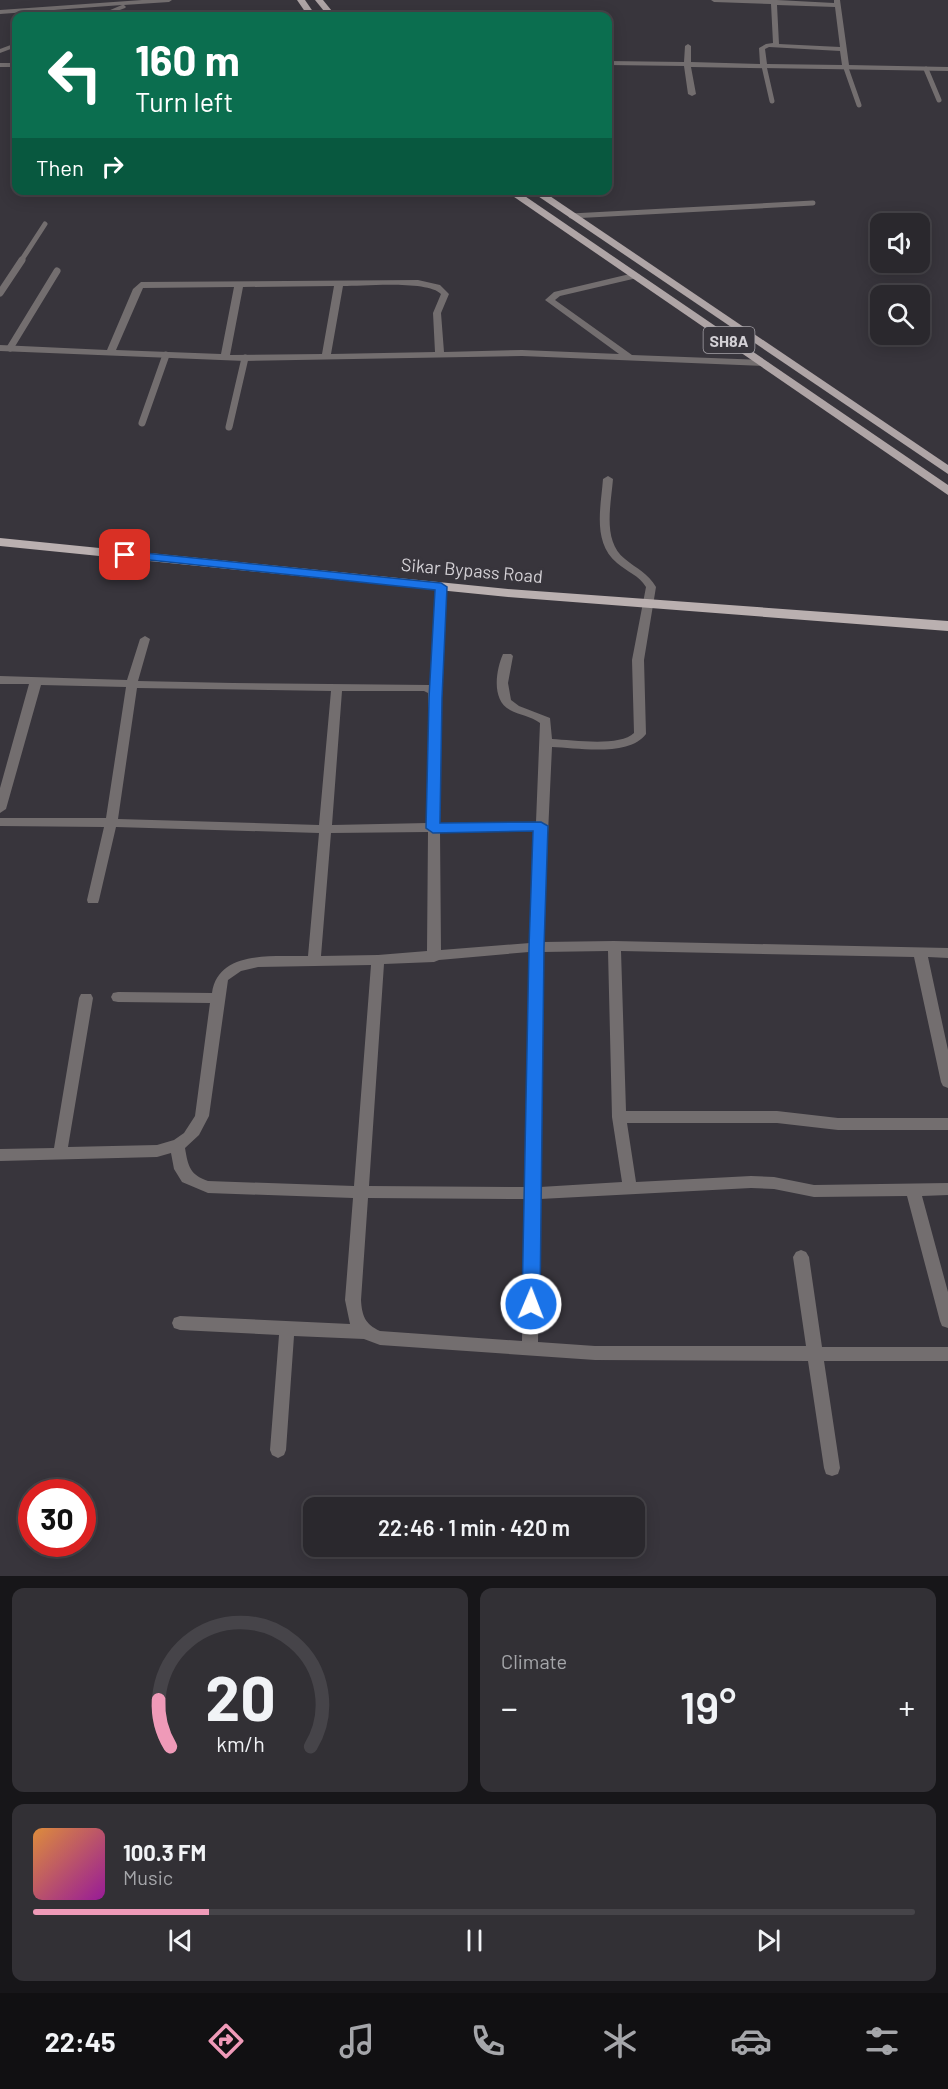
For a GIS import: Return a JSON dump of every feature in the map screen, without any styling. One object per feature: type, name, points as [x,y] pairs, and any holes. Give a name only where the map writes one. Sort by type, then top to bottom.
[{"type":"highway","name":"Sikar Bypass Road","points":[[0,542],[441,587],[946,626]]},
{"type":"main road","points":[[319,0],[329,12]]},
{"type":"main road","name":"SH8A","points":[[516,195],[948,491]]},
{"type":"main road","name":"SH8A","points":[[541,195],[948,470]]},
{"type":"street","points":[[32,0],[45,9]]},
{"type":"street","points":[[0,12],[169,0]]},
{"type":"street","points":[[714,0],[837,3],[846,68]]},
{"type":"street","points":[[774,2],[776,45]]},
{"type":"street","points":[[109,12],[133,3]]},
{"type":"street","points":[[764,66],[762,48],[776,45],[844,49]]},
{"type":"street","points":[[688,46],[686,64],[692,94]]},
{"type":"street","points":[[612,63],[948,69]]},
{"type":"street","points":[[630,357],[549,300],[557,294],[634,276]]},
{"type":"street","points":[[225,357],[239,284]]},
{"type":"street","points":[[326,357],[339,284]]},
{"type":"street","points":[[111,352],[137,289],[141,285],[427,284],[443,289],[445,294],[437,313],[440,354]]},
{"type":"street","points":[[5,348],[245,358],[522,353],[764,363]]},
{"type":"street","points":[[546,743],[616,745],[633,741],[640,734],[638,660],[650,604],[651,587],[647,578],[614,556],[608,548],[606,536],[608,479]]},
{"type":"street","points":[[434,957],[435,698],[441,587]]},
{"type":"street","points":[[93,900],[111,823],[132,683],[145,639]]},
{"type":"street","points":[[507,656],[502,688],[504,699],[511,706],[539,715],[546,721],[536,947],[530,1348]]},
{"type":"street","points":[[0,680],[338,688],[426,687],[434,691],[435,698]]},
{"type":"street","points":[[0,809],[36,681]]},
{"type":"street","points":[[314,960],[338,688]]},
{"type":"street","points":[[0,822],[324,829],[541,826]]},
{"type":"street","points":[[614,946],[619,1117],[630,1189]]},
{"type":"street","points":[[0,1155],[157,1151],[178,1147],[194,1134],[202,1116],[220,982],[227,971],[241,965],[314,960],[434,957],[536,947],[614,946],[948,953]]},
{"type":"street","points":[[920,953],[948,1082]]},
{"type":"street","points":[[363,1332],[355,1319],[353,1300],[378,960]]},
{"type":"street","points":[[118,997],[218,998]]},
{"type":"street","points":[[60,1154],[86,998]]},
{"type":"street","points":[[619,1117],[777,1117],[838,1124],[948,1124]]},
{"type":"street","points":[[178,1147],[181,1172],[192,1183],[208,1187],[360,1192],[532,1193],[751,1182],[774,1183],[814,1191],[948,1189]]},
{"type":"street","points":[[913,1189],[948,1321]]},
{"type":"street","points":[[801,1257],[832,1468]]},
{"type":"street","points":[[180,1323],[363,1332],[380,1338],[595,1353],[948,1354]]},
{"type":"street","points":[[278,1449],[287,1328]]},
{"type":"lane","points":[[764,66],[772,100]]},
{"type":"lane","points":[[846,68],[859,105]]},
{"type":"lane","points":[[926,69],[939,100]]},
{"type":"lane","points":[[571,216],[813,203]]},
{"type":"lane","points":[[0,293],[45,224]]},
{"type":"lane","points":[[5,348],[57,271]]},
{"type":"lane","points":[[142,423],[166,355]]},
{"type":"lane","points":[[229,427],[245,358]]},
{"type":"route","points":[[125,555],[441,587],[435,698],[433,828],[541,826],[536,947],[531,1304]]}]
